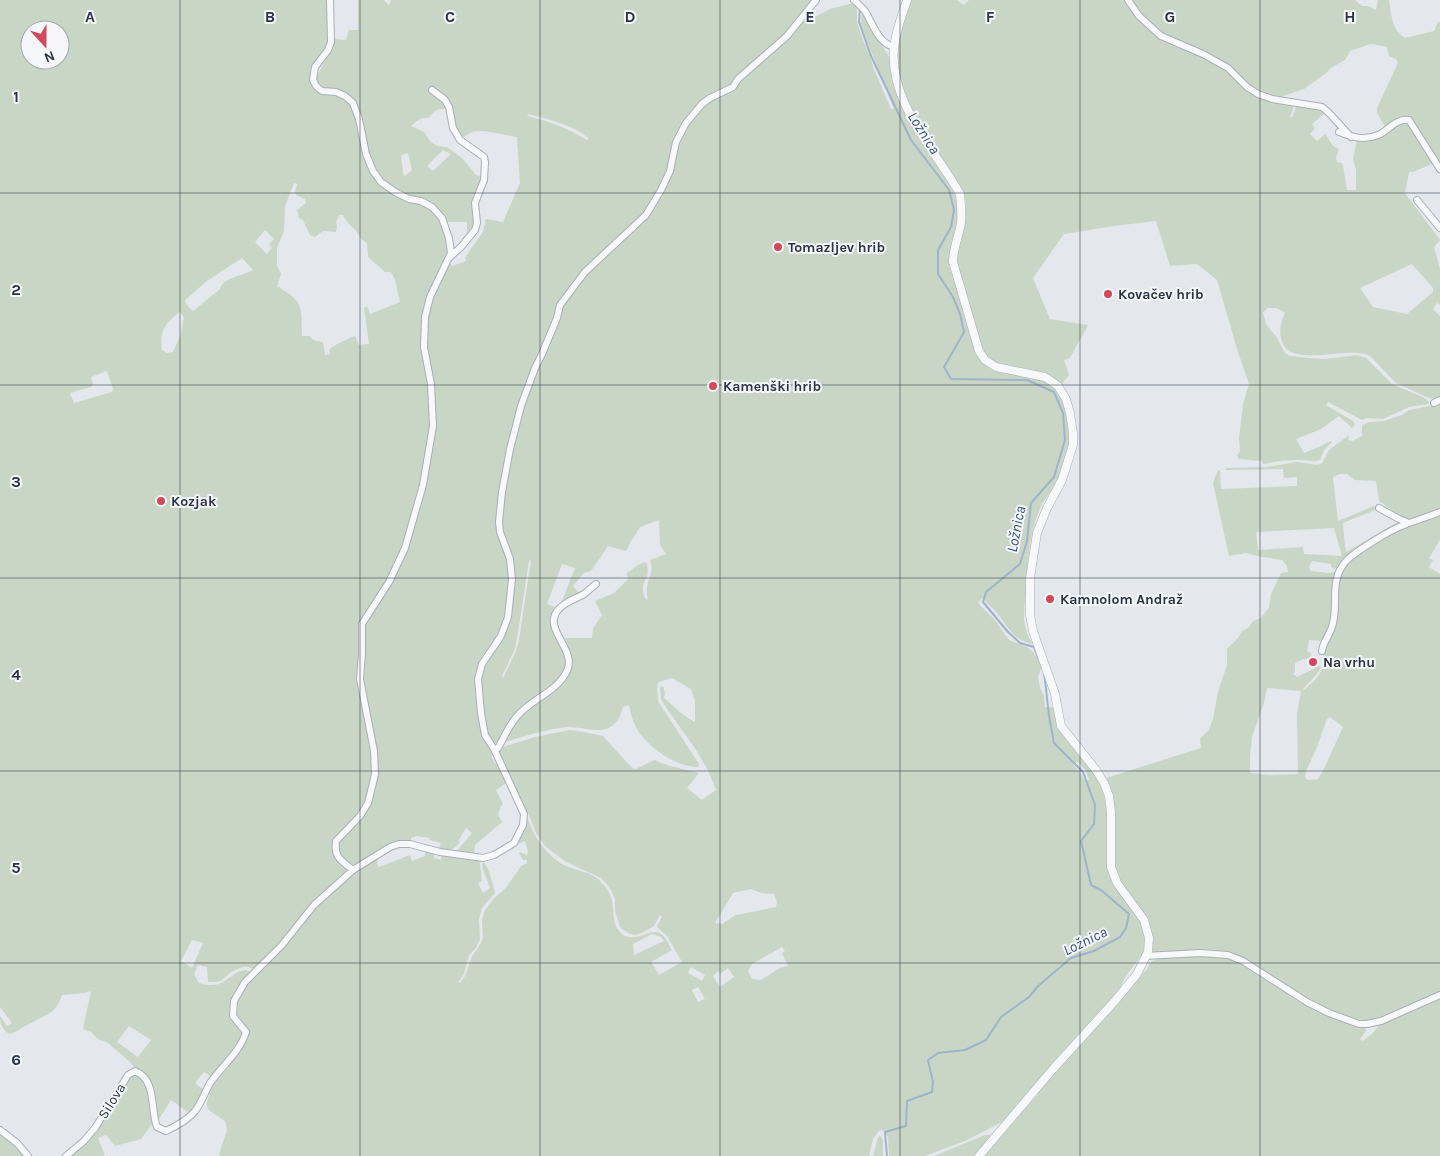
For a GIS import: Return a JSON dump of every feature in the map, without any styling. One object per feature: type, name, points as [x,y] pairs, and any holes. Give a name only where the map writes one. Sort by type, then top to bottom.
[{"type":"street","points":[[330,0],[331,42],[328,50],[315,67],[313,80],[322,91],[336,92],[345,96],[353,103],[359,119],[366,154],[373,171],[381,182],[395,192],[432,207],[442,218],[449,238],[451,253],[430,297],[424,317],[424,347],[431,384],[433,426],[424,484],[405,548],[389,582],[362,624],[360,679],[374,751],[374,774],[368,802],[360,816],[336,841],[335,851],[340,859],[354,870],[390,847],[399,844],[410,844],[440,852],[484,858],[494,855],[514,843],[519,835],[523,825],[524,814],[485,735],[478,679],[482,664],[501,636],[508,616],[512,579],[510,559],[500,532],[499,522],[502,492],[510,449],[521,406],[557,318],[560,305],[585,272],[646,215],[670,171],[676,142],[686,123],[702,104],[733,87],[745,73],[787,36],[816,0]]},
{"type":"street","points":[[907,0],[895,38],[896,78],[900,96],[908,113],[960,194],[962,206],[961,224],[953,254],[953,262],[979,351],[985,360],[996,367],[1044,377],[1058,386],[1066,399],[1070,413],[1073,446],[1062,480],[1047,508],[1037,533],[1030,578],[1030,615],[1033,631],[1055,694],[1061,726],[1096,770],[1109,796],[1111,812],[1111,867],[1117,883],[1144,920],[1149,938],[1148,952],[1137,974],[979,1156]]},
{"type":"street","points":[[1128,0],[1139,16],[1161,36],[1203,54],[1228,68],[1258,94],[1272,99],[1322,107],[1351,137]]},
{"type":"street","points":[[858,4],[875,27],[881,39],[887,46],[894,47]]},
{"type":"street","points":[[432,90],[445,100],[449,107],[453,128],[460,140],[484,157],[485,162],[484,180],[475,203],[477,223],[461,248],[449,257]]},
{"type":"street","points":[[1339,132],[1351,137],[1376,136],[1398,121],[1409,120],[1440,169]]},
{"type":"street","points":[[1417,200],[1440,228]]},
{"type":"street","points":[[1379,508],[1409,523]]},
{"type":"street","points":[[1322,651],[1322,646],[1330,636],[1333,626],[1337,577],[1346,561],[1398,528],[1440,512]]},
{"type":"street","points":[[498,748],[514,719],[522,710],[555,686],[568,670],[567,650],[554,627],[555,616],[557,611],[565,604],[596,584]]},
{"type":"street","name":"Silova","points":[[66,1156],[84,1141],[95,1128],[128,1075],[135,1071],[142,1074],[147,1082],[153,1099],[154,1120],[157,1127],[166,1131],[196,1111],[211,1082],[244,1040],[246,1032],[233,1016],[234,1001],[239,991],[245,982],[282,945],[314,905],[354,870]]},
{"type":"street","points":[[1146,956],[1200,953],[1228,955],[1243,961],[1314,1006],[1359,1024],[1380,1021],[1440,995]]},
{"type":"street","points":[[0,1130],[17,1143],[28,1156]]},
{"type":"green space","points":[[0,0],[329,0],[330,32],[328,49],[318,66],[312,83],[317,90],[346,98],[350,102],[357,118],[365,157],[375,177],[389,190],[406,199],[429,207],[437,214],[447,235],[449,263],[452,266],[466,261],[468,253],[483,232],[486,219],[503,222],[520,183],[517,137],[485,131],[474,131],[461,138],[453,126],[450,108],[436,110],[428,118],[421,119],[411,126],[424,132],[430,141],[437,146],[447,147],[462,158],[476,175],[483,177],[474,201],[476,219],[474,227],[462,242],[467,233],[467,222],[447,222],[429,203],[405,196],[387,185],[379,177],[371,164],[360,116],[353,100],[343,93],[321,89],[315,80],[330,51],[333,39],[346,40],[349,30],[358,30],[358,0],[384,0],[389,5],[391,0],[813,0],[787,34],[736,77],[731,86],[702,101],[685,121],[673,146],[668,172],[652,203],[638,221],[583,270],[558,306],[541,352],[532,369],[510,439],[496,519],[511,573],[509,601],[504,627],[479,666],[475,679],[479,720],[493,754],[491,756],[495,763],[498,763],[506,783],[496,790],[503,804],[498,814],[502,822],[475,845],[474,854],[457,851],[472,833],[466,828],[458,841],[460,842],[453,849],[445,851],[438,850],[441,843],[417,836],[411,838],[414,843],[397,843],[359,864],[347,863],[339,855],[337,844],[339,839],[364,813],[373,792],[376,778],[375,750],[362,682],[364,651],[362,652],[358,680],[372,741],[374,764],[369,798],[357,817],[334,841],[333,852],[335,857],[346,867],[348,874],[315,901],[289,934],[258,968],[242,967],[231,972],[221,981],[208,982],[207,967],[198,965],[194,974],[199,983],[207,985],[219,984],[242,970],[251,972],[234,995],[230,1007],[233,1021],[241,1030],[243,1037],[213,1078],[204,1072],[195,1083],[204,1090],[193,1108],[188,1112],[171,1100],[157,1122],[155,1116],[155,1096],[145,1075],[108,1043],[83,1029],[91,991],[62,995],[56,1007],[49,1014],[10,1034],[2,1027],[0,1016],[7,1026],[12,1023],[0,1007]],"holes":[[[529,114],[560,123],[575,129],[589,138],[587,140],[565,128],[527,116]],[[443,150],[451,154],[433,171],[427,166]],[[408,153],[412,170],[405,176],[401,155]],[[294,183],[297,184],[296,195],[305,199],[306,203],[297,210],[299,218],[303,220],[310,235],[315,237],[323,231],[336,232],[336,222],[339,215],[343,215],[361,239],[367,243],[368,257],[385,272],[391,272],[395,280],[400,302],[370,314],[367,306],[364,308],[369,344],[359,345],[355,336],[334,346],[329,350],[330,354],[325,355],[323,342],[313,340],[310,336],[302,336],[300,306],[293,297],[277,286],[281,274],[277,265],[277,248],[284,231],[285,206]],[[265,230],[274,239],[269,244],[272,248],[267,254],[255,242]],[[242,258],[253,270],[225,282],[220,289],[193,311],[186,304],[185,300],[207,281]],[[180,312],[184,317],[181,334],[173,352],[167,353],[162,350],[162,333],[170,320]],[[107,371],[113,389],[112,392],[74,403],[70,393],[91,387],[93,384],[91,377]],[[192,940],[203,943],[192,968],[181,961]],[[129,1026],[151,1040],[138,1057],[117,1042]]]},
{"type":"green space","points":[[909,0],[957,0],[964,5],[969,0],[1355,0],[1362,6],[1368,6],[1376,10],[1378,0],[1389,0],[1395,27],[1405,38],[1434,31],[1438,22],[1440,22],[1440,165],[1407,117],[1402,117],[1386,128],[1377,113],[1377,108],[1398,63],[1396,59],[1389,56],[1387,47],[1371,44],[1350,51],[1345,60],[1331,68],[1304,89],[1277,98],[1294,105],[1290,117],[1292,117],[1297,105],[1318,108],[1326,112],[1312,124],[1315,128],[1310,134],[1317,141],[1325,134],[1333,146],[1339,149],[1336,157],[1337,162],[1342,163],[1343,166],[1347,190],[1356,190],[1356,170],[1353,159],[1357,140],[1381,138],[1399,124],[1404,123],[1411,126],[1434,163],[1409,172],[1405,193],[1440,240],[1434,247],[1440,269],[1440,305],[1437,303],[1433,309],[1440,316],[1440,398],[1436,400],[1429,398],[1396,383],[1370,356],[1361,353],[1307,355],[1295,353],[1286,348],[1281,339],[1282,319],[1285,313],[1277,308],[1268,308],[1263,312],[1266,324],[1277,338],[1285,353],[1290,356],[1325,359],[1357,355],[1366,358],[1392,384],[1425,398],[1429,404],[1409,407],[1383,419],[1367,418],[1362,420],[1328,402],[1326,405],[1353,421],[1355,425],[1352,428],[1339,416],[1321,429],[1296,439],[1304,453],[1331,441],[1324,450],[1320,460],[1288,460],[1264,464],[1261,461],[1239,459],[1237,456],[1240,451],[1239,438],[1243,404],[1249,384],[1217,280],[1197,264],[1170,266],[1156,221],[1064,234],[1033,278],[1050,319],[1088,325],[1070,358],[1064,360],[1069,375],[1062,384],[1037,371],[1005,366],[993,361],[983,351],[956,261],[965,222],[966,202],[961,189],[925,134],[901,91],[896,59],[898,40]],"holes":[[[1412,264],[1433,288],[1433,292],[1407,314],[1373,307],[1360,288]]]},
{"type":"green space","points":[[849,4],[857,5],[857,23],[863,40],[891,109],[894,109],[863,31],[861,24],[862,9],[868,17],[877,38],[890,58],[892,80],[904,111],[955,195],[959,210],[949,266],[963,306],[976,353],[985,365],[994,371],[1028,375],[1049,384],[1060,394],[1067,408],[1070,437],[1067,458],[1060,477],[1040,507],[1029,550],[1024,620],[1033,644],[1021,640],[1014,635],[997,613],[982,598],[978,603],[995,620],[1009,640],[1027,647],[1033,652],[1041,664],[1038,677],[1044,696],[1045,707],[1053,707],[1060,730],[1098,781],[1106,803],[1111,874],[1114,883],[1136,915],[1144,932],[1145,942],[1141,956],[1125,978],[1116,995],[1002,1122],[965,1141],[925,1156],[889,1156],[888,1136],[882,1130],[873,1139],[869,1156],[219,1156],[227,1130],[225,1121],[210,1111],[207,1103],[212,1085],[228,1068],[249,1036],[247,1028],[237,1014],[236,1004],[240,993],[246,984],[272,959],[318,903],[356,872],[378,858],[377,864],[379,867],[410,855],[412,861],[425,856],[425,850],[434,853],[434,858],[441,860],[442,855],[477,859],[480,863],[482,881],[478,883],[483,893],[490,888],[483,869],[482,864],[484,862],[489,871],[495,893],[482,908],[479,919],[480,939],[476,948],[469,955],[464,974],[458,983],[465,976],[472,956],[483,939],[482,920],[485,910],[494,898],[505,889],[521,866],[527,863],[527,860],[523,860],[519,853],[527,855],[525,841],[518,842],[528,819],[538,840],[553,858],[566,866],[587,873],[604,885],[611,897],[614,921],[621,933],[632,938],[657,932],[664,937],[672,950],[651,962],[659,975],[682,962],[667,936],[657,926],[662,917],[660,915],[654,926],[640,934],[628,933],[620,927],[615,911],[615,899],[610,888],[601,878],[566,862],[545,846],[536,833],[529,815],[514,788],[516,786],[515,784],[513,785],[500,759],[499,753],[503,747],[535,737],[571,730],[584,732],[603,736],[632,768],[636,769],[654,760],[699,773],[687,788],[702,800],[716,790],[699,754],[661,699],[660,687],[663,686],[664,698],[695,722],[695,701],[691,689],[672,678],[658,682],[658,701],[699,764],[698,767],[674,761],[652,747],[636,728],[629,705],[623,707],[618,720],[607,729],[595,730],[563,727],[505,741],[517,717],[559,686],[570,670],[570,652],[565,638],[592,638],[593,628],[602,615],[595,601],[614,593],[629,578],[626,574],[645,562],[648,572],[643,590],[646,600],[648,599],[647,588],[652,570],[650,560],[666,554],[660,545],[659,520],[640,527],[626,551],[608,546],[591,571],[584,573],[573,586],[579,593],[564,604],[559,613],[558,621],[568,662],[563,677],[552,688],[520,710],[510,722],[501,739],[496,743],[492,743],[483,717],[479,680],[482,669],[504,635],[513,595],[514,570],[512,558],[503,538],[500,524],[508,467],[523,407],[562,307],[587,274],[648,216],[669,181],[679,138],[693,117],[711,99],[736,87],[740,80],[791,36],[806,18],[817,16],[830,9]],"holes":[[[531,560],[519,640],[516,651],[503,678],[502,676],[515,649],[529,561]],[[562,564],[575,568],[560,606],[555,607],[547,604]],[[1078,762],[1086,771],[1089,780],[1085,781],[1073,764]],[[751,889],[762,893],[774,894],[777,902],[776,907],[736,915],[722,924],[715,923],[733,893]],[[652,934],[661,937],[664,941],[634,955],[633,944]],[[782,947],[785,951],[782,953],[788,966],[780,968],[761,980],[752,979],[748,971],[752,964]],[[691,967],[705,975],[702,981],[688,973]],[[728,968],[734,977],[720,987],[713,976],[718,971],[720,974]],[[698,987],[705,999],[698,1002],[692,990]]]},
{"type":"green space","points":[[1440,404],[1440,510],[1407,521],[1379,501],[1376,481],[1355,480],[1347,474],[1333,477],[1338,521],[1374,506],[1375,510],[1343,523],[1346,552],[1399,521],[1399,525],[1335,569],[1331,567],[1331,564],[1312,561],[1309,567],[1311,571],[1337,572],[1333,615],[1325,639],[1320,641],[1309,640],[1307,651],[1311,653],[1311,658],[1295,663],[1293,674],[1297,677],[1319,666],[1321,667],[1304,690],[1316,679],[1322,670],[1325,659],[1324,650],[1333,634],[1336,622],[1336,588],[1343,567],[1357,555],[1398,529],[1440,514],[1440,540],[1429,558],[1433,560],[1429,567],[1440,574],[1440,992],[1377,1018],[1364,1020],[1343,1015],[1322,1006],[1295,991],[1253,963],[1229,952],[1203,949],[1153,952],[1152,933],[1149,922],[1127,894],[1116,869],[1113,843],[1113,800],[1106,778],[1201,748],[1200,738],[1209,730],[1213,719],[1218,692],[1227,665],[1227,649],[1242,631],[1248,628],[1253,621],[1261,618],[1269,607],[1271,594],[1281,573],[1288,572],[1287,566],[1282,560],[1246,553],[1229,556],[1213,483],[1217,472],[1220,470],[1221,489],[1297,486],[1297,477],[1284,478],[1283,469],[1226,470],[1226,468],[1267,467],[1297,462],[1317,465],[1322,463],[1329,450],[1349,435],[1348,440],[1352,441],[1362,436],[1362,425],[1369,422],[1384,421],[1402,415],[1409,410]],"holes":[[[1334,528],[1342,556],[1304,554],[1303,547],[1258,550],[1256,532]],[[1267,688],[1301,691],[1297,714],[1298,774],[1271,775],[1250,773],[1252,737],[1264,703]],[[1330,717],[1343,727],[1318,779],[1308,780],[1305,777],[1307,769],[1327,719]]]},
{"type":"green space","points":[[1189,955],[1221,957],[1246,965],[1304,1004],[1336,1019],[1365,1028],[1366,1031],[1360,1039],[1363,1041],[1379,1025],[1440,998],[1440,1156],[983,1156],[1008,1125],[1038,1095],[1039,1091],[1152,961],[1160,958]]},
{"type":"green space","points":[[138,1075],[146,1084],[151,1100],[152,1124],[141,1139],[115,1146],[106,1135],[98,1138],[105,1156],[69,1156],[82,1146],[130,1077]]},
{"type":"green space","points":[[0,1132],[27,1156],[0,1156]]},
{"type":"green space","points":[[985,1135],[990,1135],[990,1137],[975,1156],[934,1156]]},
{"type":"green space","points":[[881,1136],[883,1156],[873,1156],[878,1137]]},
{"type":"waterway","name":"Ložnica","points":[[860,9],[859,22],[871,56],[911,140],[949,190],[954,210],[951,227],[938,250],[938,274],[953,297],[960,314],[964,332],[944,367],[951,379],[1027,380],[1054,392],[1063,413],[1065,440],[1054,477],[1031,503],[1027,541],[1020,564],[986,592],[983,602],[1008,632],[1020,643],[1034,647],[1038,658]]},
{"type":"waterway","name":"Ložnica","points":[[887,1156],[885,1132],[906,1126],[907,1101],[932,1092],[933,1082],[928,1060],[938,1053],[965,1050],[986,1040],[1001,1017],[1029,997],[1038,986],[1071,958],[1094,951],[1120,937],[1126,928],[1129,914],[1101,890],[1091,885],[1081,841],[1094,824],[1095,805],[1083,772],[1054,743],[1044,671]]},
{"type":"place","name":"Tomazljev hrib","points":[[778,247]]},
{"type":"place","name":"Kovačev hrib","points":[[1108,294]]},
{"type":"place","name":"Kamenški hrib","points":[[713,386]]},
{"type":"place","name":"Kozjak","points":[[161,501]]},
{"type":"place","name":"Kamnolom Andraž","points":[[1050,599]]},
{"type":"place","name":"Na vrhu","points":[[1313,662]]}]
